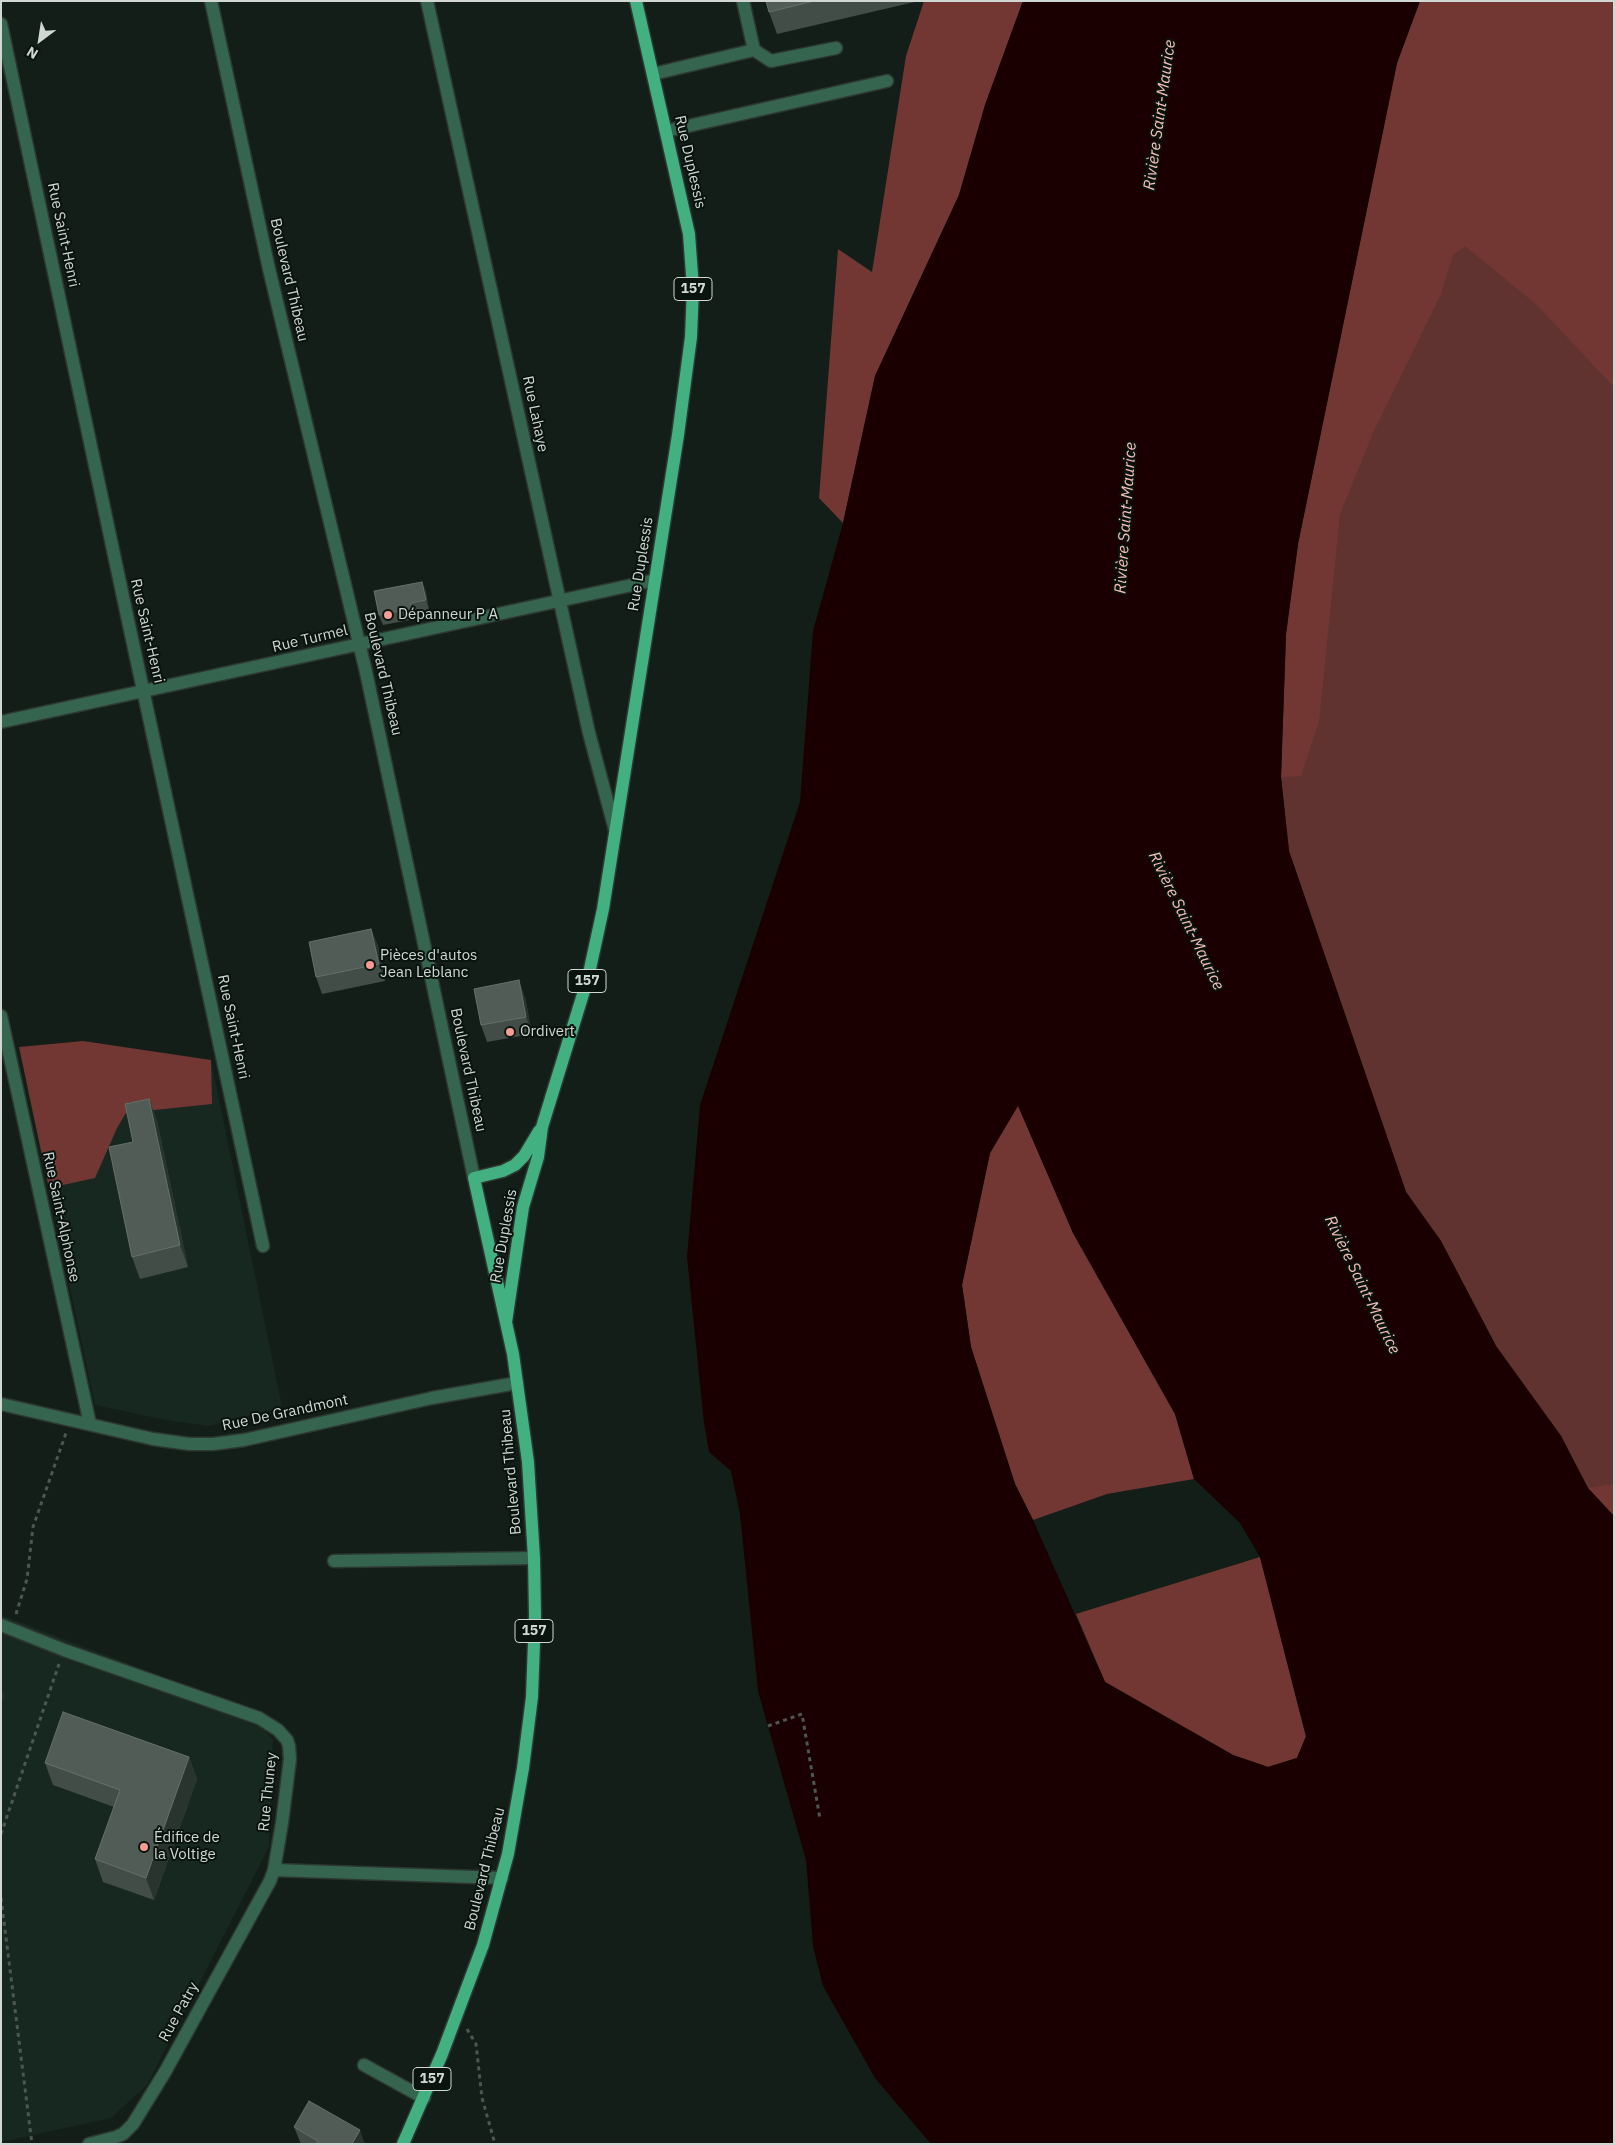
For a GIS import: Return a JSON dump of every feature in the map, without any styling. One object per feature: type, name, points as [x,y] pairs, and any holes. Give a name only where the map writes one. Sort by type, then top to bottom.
[{"type":"main road","name":"Rue Duplessis","points":[[506,1322],[520,1219],[538,1157],[542,1127],[588,978],[616,832],[684,394],[691,337],[693,266],[689,234],[636,1]]},
{"type":"main road","name":"Rue Duplessis","points":[[474,1178],[503,1171],[515,1165],[524,1156],[542,1127]]},
{"type":"main road","name":"Boulevard Thibeau","points":[[403,2144],[424,2098],[477,1963],[502,1878],[520,1796],[530,1714],[535,1615],[534,1558],[528,1462],[506,1322],[474,1178]]},
{"type":"street","name":"Boulevard Thibeau","points":[[210,1],[269,270],[360,644],[428,953],[474,1178]]},
{"type":"street","name":"Rue Lahaye","points":[[427,1],[589,733],[616,832]]},
{"type":"street","points":[[743,1],[754,50]]},
{"type":"street","name":"Rue Saint-Henri","points":[[1,24],[263,1246]]},
{"type":"street","points":[[653,74],[754,50],[771,60],[836,48]]},
{"type":"street","points":[[666,131],[887,81]]},
{"type":"street","name":"Rue Turmel","points":[[1,722],[655,580]]},
{"type":"street","name":"Rue Saint-Alphonse","points":[[1,1016],[90,1424]]},
{"type":"street","name":"Rue De Grandmont","points":[[1,1404],[176,1443],[226,1443],[432,1398],[517,1383]]},
{"type":"street","points":[[334,1561],[534,1558]]},
{"type":"street","name":"Rue Thuney","points":[[6,1627],[64,1650],[259,1718],[278,1730],[287,1740],[290,1759],[274,1870]]},
{"type":"street","points":[[274,1870],[502,1878]]},
{"type":"street","name":"Rue Patry","points":[[89,2144],[116,2137],[134,2124],[174,2055],[274,1870]]},
{"type":"street","points":[[364,2065],[424,2098]]},
{"type":"path","points":[[6,1627],[27,1579],[33,1527],[71,1419]]},
{"type":"path","points":[[1,1834],[64,1650]]},
{"type":"path","points":[[768,1726],[802,1714],[820,1819]]},
{"type":"path","points":[[1,1898],[32,2144]]},
{"type":"path","points":[[476,2044],[482,2098],[495,2144]]},
{"type":"shaded area","points":[[924,1],[1023,1],[985,105],[959,195],[875,376],[843,523],[819,498],[838,249],[872,272],[906,56]]},
{"type":"shaded area","points":[[1420,1],[1614,1],[1614,1516],[1588,1488],[1561,1436],[1496,1346],[1441,1241],[1406,1192],[1289,851],[1281,777]]},
{"type":"shaded area","points":[[1420,1],[1614,1],[1614,387],[1537,305],[1465,246],[1453,255],[1441,294],[1373,433],[1340,514],[1319,721],[1301,776],[1281,777],[1286,634],[1298,544],[1397,63]]},
{"type":"shaded area","points":[[83,1041],[211,1060],[212,1104],[126,1113],[117,1128],[95,1178],[49,1188],[19,1047]]},
{"type":"shaded area","points":[[211,1060],[282,1407],[209,1426],[166,1420],[95,1405],[27,1088]]},
{"type":"shaded area","points":[[1018,1105],[1073,1233],[1175,1414],[1194,1479],[1107,1494],[1033,1520],[1015,1484],[971,1347],[962,1285],[990,1153]]},
{"type":"shaded area","points":[[1614,1484],[1614,1516],[1588,1488]]},
{"type":"shaded area","points":[[1260,1557],[1306,1737],[1297,1758],[1268,1767],[1233,1755],[1105,1682],[1076,1614]]},
{"type":"shaded area","points":[[1,1615],[247,1709],[273,1740],[269,1847],[147,2085],[111,2118],[1,2142]]},
{"type":"water","name":"Rivière Saint-Maurice","points":[[1023,1],[1420,1],[1397,63],[1298,544],[1286,634],[1281,777],[1289,851],[1406,1192],[1441,1241],[1496,1346],[1561,1436],[1588,1488],[1614,1516],[1614,2144],[931,2144],[875,2078],[823,1986],[813,1946],[806,1860],[758,1691],[740,1514],[731,1471],[709,1452],[704,1423],[687,1257],[700,1105],[800,802],[813,631],[843,523],[875,376],[959,195],[985,105]],"holes":[[[1018,1106],[1073,1233],[1175,1414],[1194,1479],[1240,1523],[1260,1557],[1306,1736],[1297,1758],[1268,1767],[1233,1755],[1105,1682],[1015,1484],[971,1347],[962,1285],[990,1153]]]},
{"type":"building","points":[[766,1],[814,1],[769,12]]},
{"type":"building","points":[[422,582],[426,600],[411,603],[411,609],[379,615],[374,591]]},
{"type":"building","points":[[371,929],[379,964],[316,977],[309,942]]},
{"type":"building","points":[[519,980],[526,1017],[481,1025],[474,989]]},
{"type":"building","points":[[149,1099],[180,1245],[132,1257],[109,1147],[133,1142],[125,1104]]},
{"type":"building","name":"Édifice de la Voltige","points":[[63,1712],[189,1757],[146,1878],[95,1859],[120,1790],[45,1763]]},
{"type":"building","points":[[309,2101],[360,2130],[352,2144],[316,2144],[318,2141],[294,2127]]},
{"type":"place","name":"Dépanneur P A","points":[[388,615]]},
{"type":"place","name":"Pièces d'autos Jean Leblanc","points":[[370,965]]},
{"type":"place","name":"Ordivert","points":[[510,1032]]},
{"type":"place","name":"Édifice de la Voltige","points":[[144,1847]]}]
